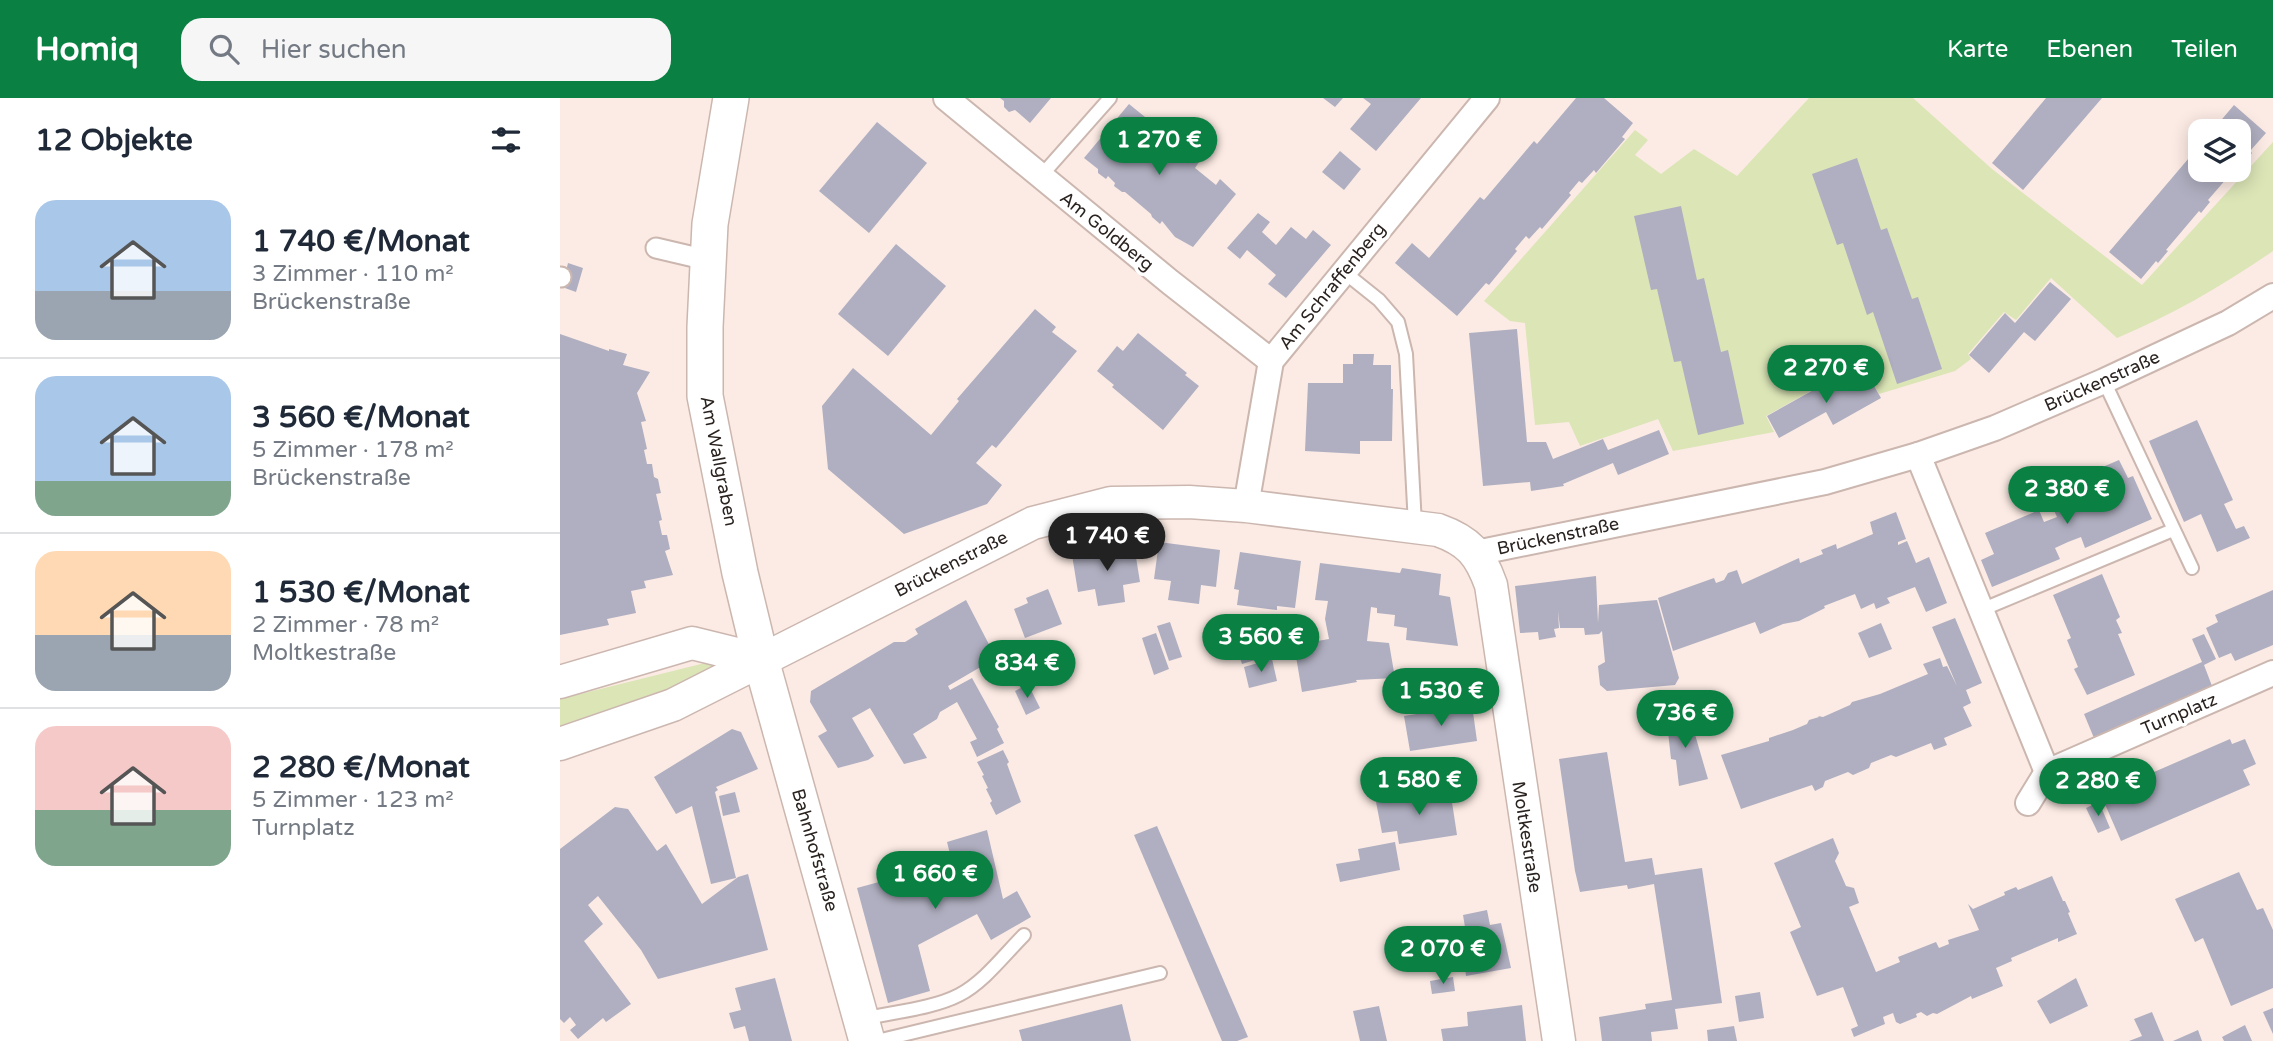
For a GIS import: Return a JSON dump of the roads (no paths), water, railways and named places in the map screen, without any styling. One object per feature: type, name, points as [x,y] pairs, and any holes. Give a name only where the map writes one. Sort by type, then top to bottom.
[{"type":"main road","name":"Am Wallgraben","points":[[732,98],[715,193],[708,260],[705,396],[740,573],[761,660]]},
{"type":"main road","name":"Bahnhofstraße","points":[[761,660],[869,1034]]},
{"type":"street","name":"Am Goldberg","points":[[946,98],[1170,282],[1271,361]]},
{"type":"street","name":"Am Schraffenberg","points":[[1246,506],[1271,361],[1487,98]]},
{"type":"street","points":[[656,248],[708,260]]},
{"type":"street","name":"Brückenstraße","points":[[560,744],[673,705],[1033,523],[1111,503],[1189,502],[1416,526],[1455,536],[1476,553],[1825,482],[1918,455],[1995,428],[2105,382],[2228,323],[2273,296]]},
{"type":"street","points":[[1918,455],[2047,772],[2028,803]]},
{"type":"street","name":"Moltkestraße","points":[[1476,553],[1491,585],[1559,1041]]},
{"type":"street","points":[[560,682],[692,643],[761,660]]},
{"type":"street","name":"Turnplatz","points":[[2047,772],[2273,673]]},
{"type":"lane","points":[[1041,176],[1110,98]]},
{"type":"lane","points":[[1344,272],[1380,300],[1398,322],[1406,354],[1416,526]]},
{"type":"lane","points":[[2105,382],[2192,568]]},
{"type":"lane","points":[[1981,610],[2173,530]]},
{"type":"lane","points":[[869,1034],[934,1003],[958,995],[975,984],[1024,935]]},
{"type":"lane","points":[[869,1034],[1160,973]]}]
